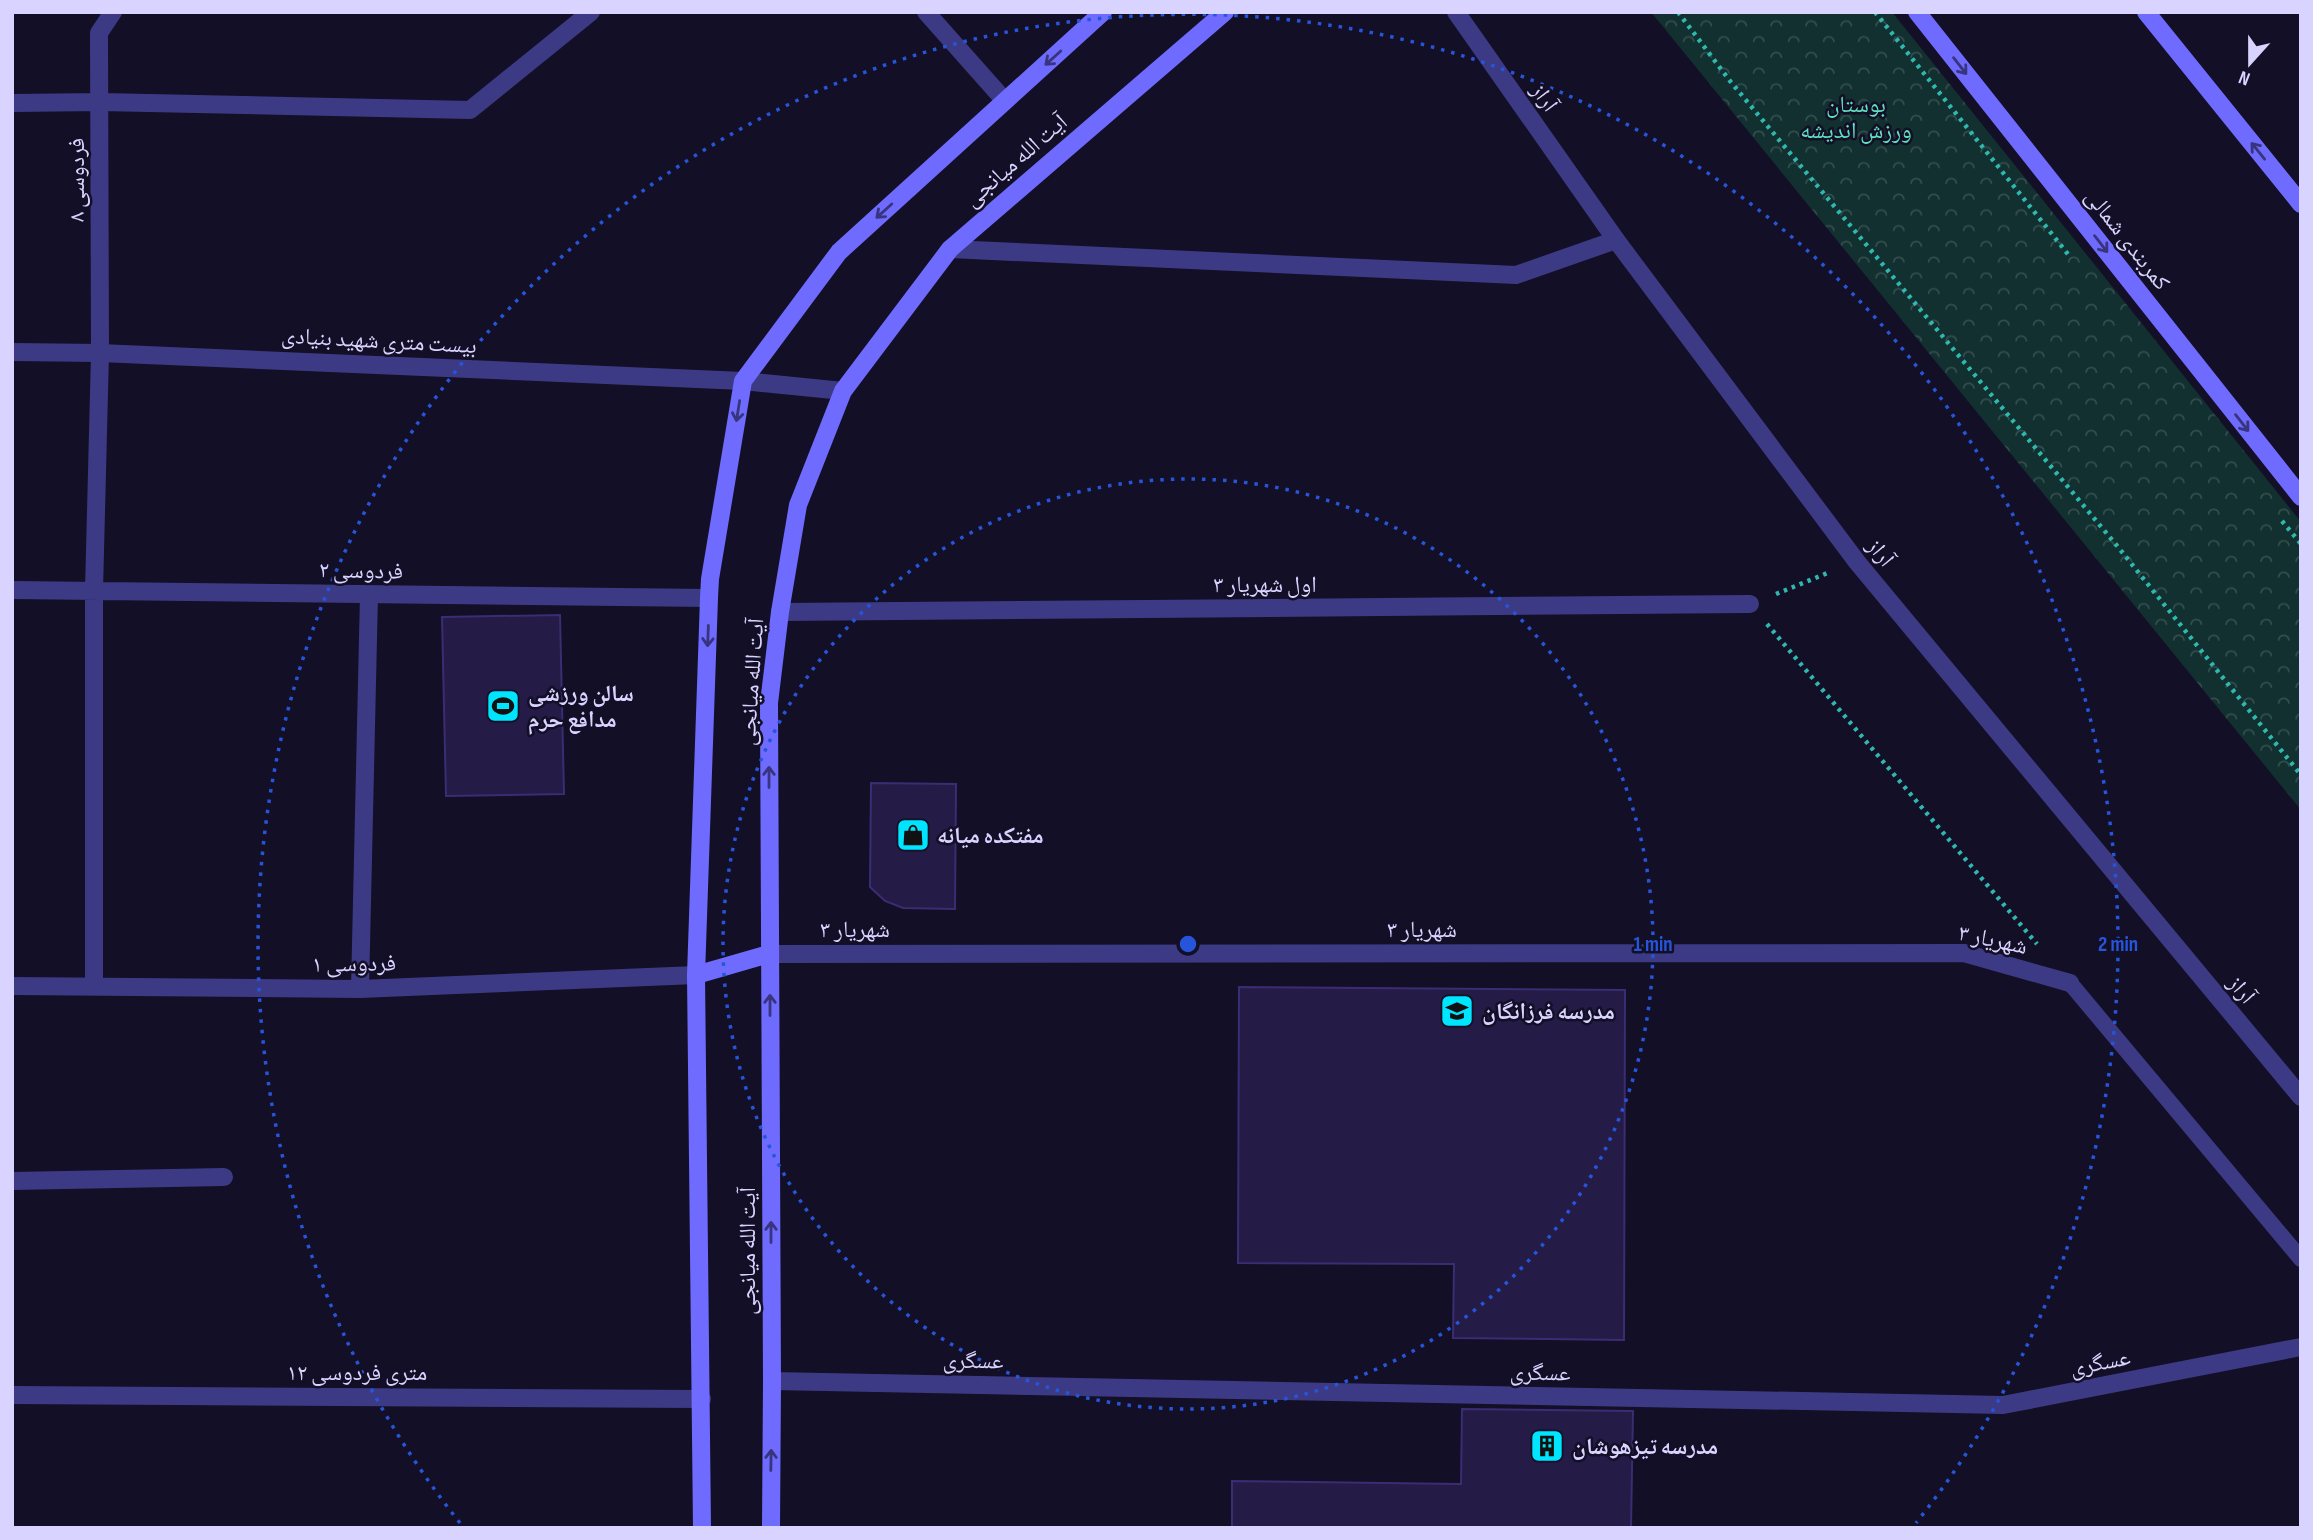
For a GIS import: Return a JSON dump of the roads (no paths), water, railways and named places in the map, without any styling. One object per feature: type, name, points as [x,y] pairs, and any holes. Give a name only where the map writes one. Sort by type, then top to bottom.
[{"type":"main road","name":"آیت الله میانجی","points":[[702,1528],[696,975],[709,598],[743,381],[839,252],[1103,12]]},
{"type":"main road","name":"آیت الله میانجی","points":[[771,1528],[769,703],[780,612],[798,505],[843,391],[950,249],[1225,12]]},
{"type":"main road","name":"کمربندی شمالی","points":[[1917,12],[2301,497]]},
{"type":"main road","points":[[2146,12],[2301,204]]},
{"type":"main road","points":[[696,975],[769,954]]},
{"type":"street","name":"فردوسی ۸","points":[[94,986],[94,591],[100,353],[99,33],[113,12]]},
{"type":"street","points":[[12,103],[101,102],[470,110],[591,12]]},
{"type":"street","points":[[926,12],[1005,101]]},
{"type":"street","name":"آراز","points":[[1456,12],[1616,240],[1857,562],[2301,1097]]},
{"type":"street","points":[[950,249],[1516,275],[1616,240]]},
{"type":"street","name":"بیست متری شهید بنیادی","points":[[12,352],[100,353],[743,381],[843,391]]},
{"type":"street","name":"فردوسی ۲","points":[[12,590],[709,598]]},
{"type":"street","points":[[360,989],[369,595]]},
{"type":"street","name":"اول شهریار ۳","points":[[780,612],[1750,604]]},
{"type":"street","name":"شهریار ۳","points":[[769,954],[1964,953],[2070,983]]},
{"type":"street","name":"فردوسی ۱","points":[[12,986],[360,989],[696,975]]},
{"type":"street","points":[[12,1181],[224,1177]]},
{"type":"street","name":"عسگری","points":[[772,1381],[2003,1405],[2301,1348]]},
{"type":"street","name":"۱۲ متری فردوسی","points":[[12,1395],[702,1399]]},
{"type":"lane","points":[[2070,983],[2301,1259]]},
{"type":"place","name":"سالن ورزشی مدافع حرم","points":[[503,706]]},
{"type":"place","name":"مفتکده میانه","points":[[913,835]]},
{"type":"place","name":"مدرسه فرزانگان","points":[[1457,1011]]},
{"type":"place","name":"مدرسه تیزهوشان","points":[[1547,1446]]},
{"type":"park label","name":"بوستان ورزش اندیشه","points":[[1856,117]]}]
